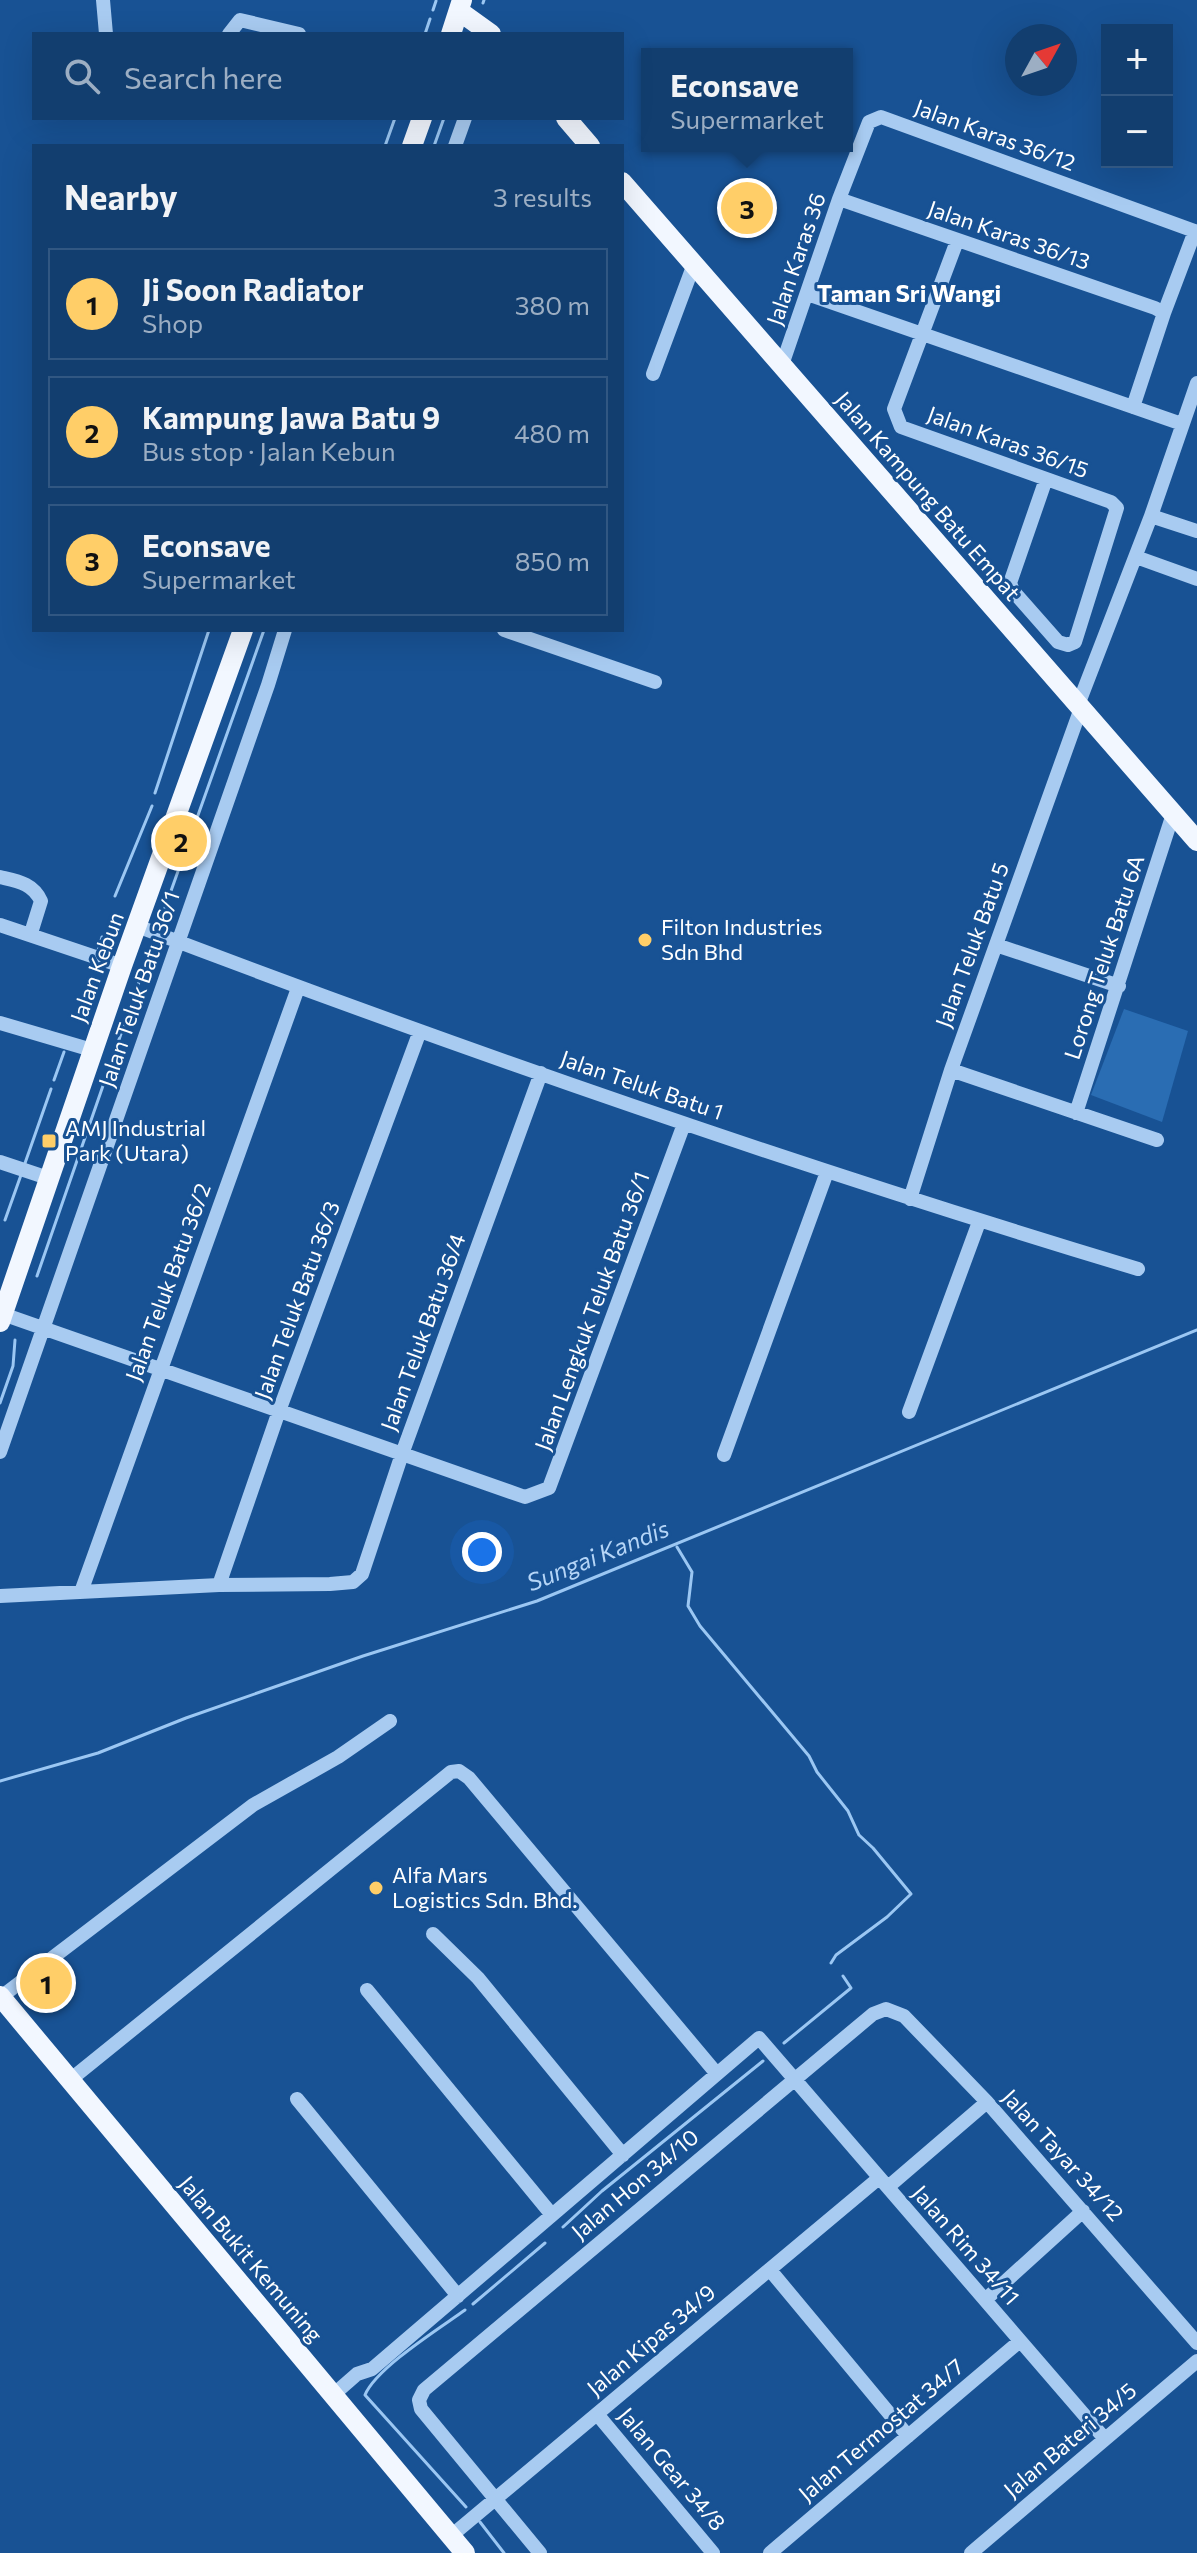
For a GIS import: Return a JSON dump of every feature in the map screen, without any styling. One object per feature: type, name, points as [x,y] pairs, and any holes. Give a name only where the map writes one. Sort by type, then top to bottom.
[{"type":"main road","points":[[452,32],[460,5],[489,32]]},
{"type":"main road","points":[[413,144],[421,120]]},
{"type":"main road","points":[[568,120],[588,144]]},
{"type":"main road","name":"Jalan Kampung Batu Empat","points":[[624,184],[1197,841]]},
{"type":"main road","name":"Jalan Kebun","points":[[1,1316],[6,1282],[48,1178],[242,632]]},
{"type":"main road","name":"Jalan Bukit Kemuning","points":[[0,1997],[465,2553]]},
{"type":"street","points":[[103,0],[106,32]]},
{"type":"street","points":[[231,32],[240,20],[291,32]]},
{"type":"street","name":"Jalan Karas 36/12","points":[[869,122],[881,117],[1196,232]]},
{"type":"street","points":[[456,144],[464,120]]},
{"type":"street","name":"Jalan Karas 36","points":[[782,365],[869,122]]},
{"type":"street","name":"Jalan Karas 36/13","points":[[839,199],[1164,313]]},
{"type":"street","points":[[1133,407],[1164,313],[1196,232]]},
{"type":"street","points":[[922,334],[957,241]]},
{"type":"street","points":[[653,374],[694,264]]},
{"type":"street","points":[[807,294],[1182,424]]},
{"type":"street","name":"Jalan Karas 36/15","points":[[922,334],[894,409],[901,427],[1111,502],[1117,508],[1075,642],[1068,645],[1058,642],[1013,591],[1010,583],[1046,479]]},
{"type":"street","points":[[1079,706],[1151,516],[1197,383]]},
{"type":"street","points":[[1151,516],[1197,531]]},
{"type":"street","points":[[1136,557],[1197,579]]},
{"type":"street","name":"Jalan Teluk Batu 36/1","points":[[0,1452],[284,632]]},
{"type":"street","points":[[510,632],[655,682]]},
{"type":"street","name":"Jalan Teluk Batu 5","points":[[910,1199],[951,1070],[1079,706]]},
{"type":"street","name":"Lorong Teluk Batu 6A","points":[[1076,1113],[1173,814]]},
{"type":"street","points":[[0,877],[26,884],[36,891],[41,901],[31,933]]},
{"type":"street","points":[[0,925],[122,966]]},
{"type":"street","name":"Jalan Teluk Batu 1","points":[[137,926],[298,988],[684,1124],[979,1222],[1138,1269]]},
{"type":"street","points":[[996,945],[1119,986]]},
{"type":"street","name":"Jalan Teluk Batu 36/2","points":[[81,1592],[298,988]]},
{"type":"street","points":[[0,1023],[92,1050]]},
{"type":"street","name":"Jalan Teluk Batu 36/3","points":[[219,1585],[279,1411],[420,1031]]},
{"type":"street","points":[[951,1070],[1157,1140]]},
{"type":"street","name":"Jalan Teluk Batu 36/4","points":[[219,1585],[330,1584],[353,1582],[362,1574],[402,1454],[541,1073]]},
{"type":"street","name":"Jalan Lengkuk Teluk Batu 36/1","points":[[402,1454],[525,1497],[549,1488],[684,1124]]},
{"type":"street","points":[[0,1162],[48,1178]]},
{"type":"street","points":[[724,1455],[827,1172]]},
{"type":"street","points":[[909,1412],[979,1222]]},
{"type":"street","points":[[1,1316],[45,1328],[402,1454]]},
{"type":"street","points":[[0,1596],[219,1585]]},
{"type":"street","points":[[0,1997],[253,1805],[338,1757],[390,1721]]},
{"type":"street","points":[[70,2080],[451,1772],[459,1771],[469,1778],[717,2074],[372,2369],[357,2374],[333,2395]]},
{"type":"street","points":[[433,1934],[478,1978],[623,2155]]},
{"type":"street","points":[[367,1990],[552,2215]]},
{"type":"street","name":"Jalan Hon 34/10","points":[[495,2499],[421,2409],[419,2400],[424,2390],[873,2014],[886,2009]]},
{"type":"street","name":"Jalan Tayar 34/12","points":[[886,2009],[904,2016],[987,2102],[1197,2343]]},
{"type":"street","name":"Jalan Rim 34/11","points":[[717,2074],[759,2038],[1105,2439]]},
{"type":"street","points":[[297,2099],[458,2296]]},
{"type":"street","name":"Jalan Kipas 34/9","points":[[451,2536],[770,2270],[987,2102]]},
{"type":"street","points":[[985,2300],[1083,2211]]},
{"type":"street","points":[[770,2270],[908,2436]]},
{"type":"street","name":"Jalan Termostat 34/7","points":[[770,2553],[1020,2341]]},
{"type":"street","name":"Jalan Bateri 34/5","points":[[971,2553],[1197,2361]]},
{"type":"street","name":"Jalan Gear 34/8","points":[[597,2414],[713,2553]]},
{"type":"street","points":[[495,2499],[540,2553]]},
{"type":"shaded area","points":[[1124,1009],[1188,1031],[1162,1122],[1091,1095]]},
{"type":"waterway","points":[[433,10],[436,1]]},
{"type":"waterway","points":[[426,32],[430,19]]},
{"type":"waterway","points":[[386,144],[394,120]]},
{"type":"waterway","points":[[435,144],[443,120]]},
{"type":"waterway","points":[[155,793],[208,632]]},
{"type":"waterway","points":[[161,919],[263,632]]},
{"type":"waterway","points":[[115,896],[152,806]]},
{"type":"waterway","points":[[97,954],[102,937]]},
{"type":"waterway","points":[[37,1276],[148,956]]},
{"type":"waterway","points":[[54,1080],[64,1052]]},
{"type":"waterway","points":[[24,1166],[51,1089]]},
{"type":"waterway","points":[[5,1220],[21,1175]]},
{"type":"waterway","name":"Sungai Kandis","points":[[0,1781],[98,1753],[186,1718],[363,1656],[537,1601],[1197,1330]]},
{"type":"waterway","points":[[0,1403],[13,1366],[15,1340]]},
{"type":"waterway","points":[[677,1547],[692,1572],[688,1606],[700,1626],[809,1756],[817,1772],[848,1811],[859,1835],[911,1894],[887,1917],[836,1955],[831,1963]]},
{"type":"waterway","points":[[784,2043],[851,1988],[843,1976]]},
{"type":"waterway","points":[[563,2227],[602,2191],[763,2061]]},
{"type":"waterway","points":[[473,2304],[545,2243]]},
{"type":"waterway","points":[[465,2310],[395,2361],[371,2384],[365,2395],[466,2507]]},
{"type":"waterway","points":[[480,2522],[504,2553]]},
{"type":"place","name":"Econsave","points":[[747,208]]},
{"type":"place","name":"Kampung Jawa Batu 9","points":[[181,841]]},
{"type":"place","name":"Filton Industries Sdn Bhd","points":[[645,940]]},
{"type":"place","name":"AMJ Industrial Park (Utara)","points":[[49,1141]]},
{"type":"place","name":"Alfa Mars Logistics Sdn. Bhd.","points":[[376,1888]]},
{"type":"place","name":"Ji Soon Radiator","points":[[46,1983]]},
{"type":"district","name":"Taman Sri Wangi","points":[[909,294]]}]
